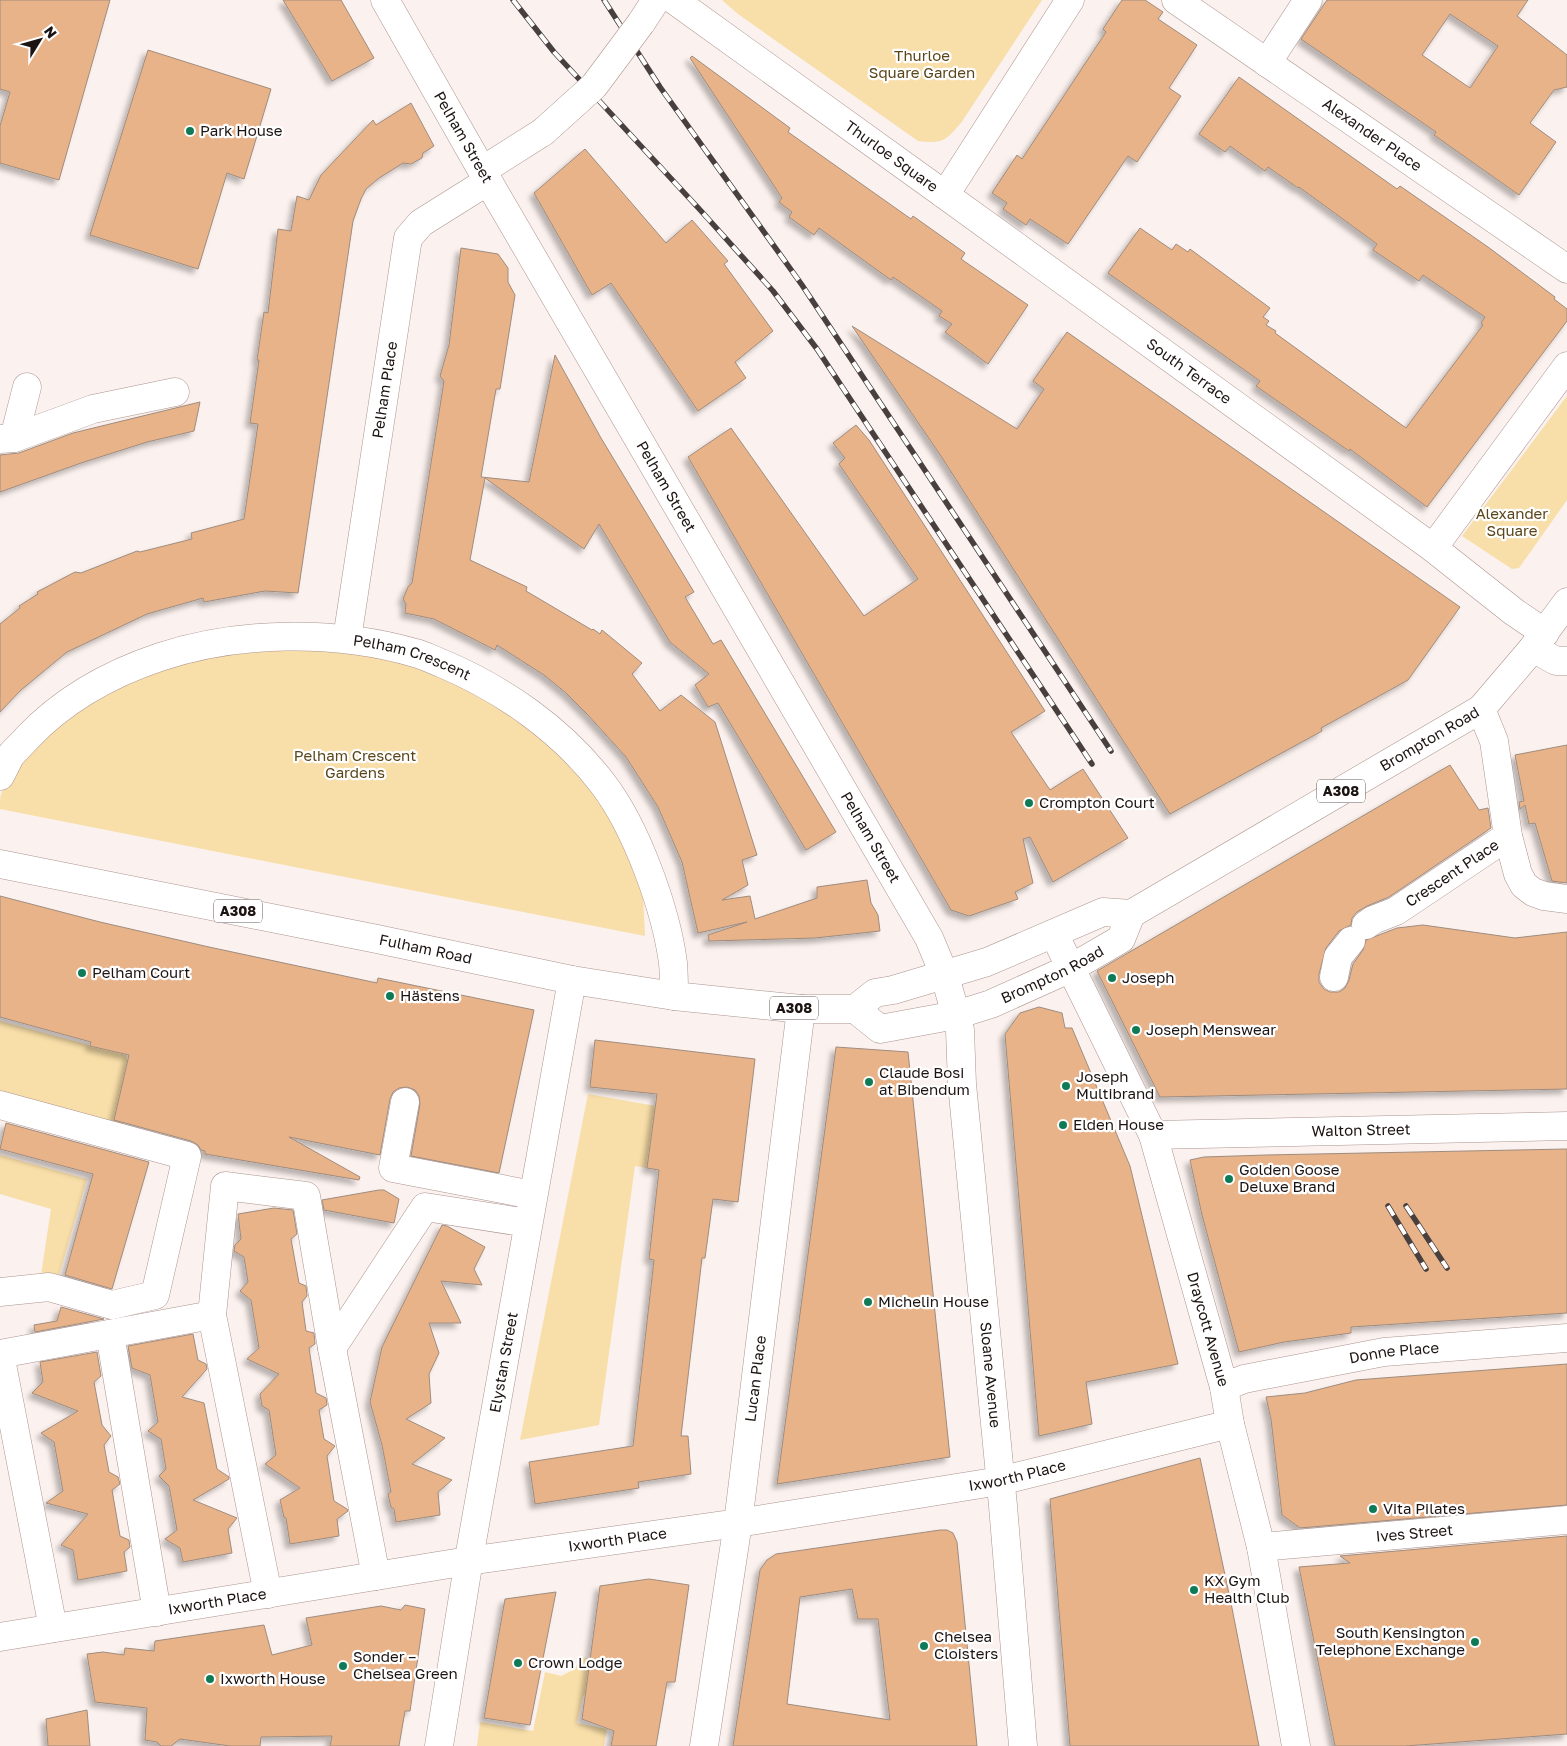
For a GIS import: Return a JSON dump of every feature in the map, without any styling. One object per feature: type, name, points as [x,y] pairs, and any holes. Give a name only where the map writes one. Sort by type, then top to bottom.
[{"type":"street","name":"Pelham Street","points":[[385,0],[929,938],[945,976]]},
{"type":"street","points":[[486,175],[543,132],[594,86],[656,0]]},
{"type":"street","name":"Thurloe Square","points":[[674,0],[945,195],[1070,0]]},
{"type":"street","name":"Alexander Place","points":[[1176,0],[1567,269]]},
{"type":"street","points":[[1267,62],[1308,0]]},
{"type":"street","name":"Pelham Place","points":[[347,639],[408,238],[420,223],[486,175]]},
{"type":"street","name":"South Terrace","points":[[945,195],[1433,548]]},
{"type":"street","points":[[1567,366],[1433,548],[1514,612],[1556,661],[1567,661]]},
{"type":"street","points":[[7,438],[27,387]]},
{"type":"street","points":[[7,438],[93,409],[175,392]]},
{"type":"street","name":"Brompton Road","points":[[956,1015],[991,1004],[1070,968],[1121,939],[1131,914],[1481,709],[1539,640],[1567,602]]},
{"type":"street","name":"Pelham Crescent","points":[[0,776],[12,755],[36,729],[62,706],[104,679],[138,664],[181,650],[223,642],[267,637],[310,636],[347,639],[416,653],[474,678],[513,701],[549,728],[576,753],[603,784],[622,812],[640,850],[665,922],[673,964],[674,996]]},
{"type":"street","name":"Crescent Place","points":[[1481,709],[1494,741],[1508,836],[1518,874],[1524,885],[1533,892],[1544,896],[1567,899]]},
{"type":"street","name":"Crescent Place","points":[[1334,977],[1338,957],[1358,933],[1373,920],[1396,912],[1508,836]]},
{"type":"street","name":"Fulham Road","points":[[0,864],[377,938],[572,980],[674,996],[801,1009],[855,1009]]},
{"type":"street","points":[[956,1015],[880,1029],[855,1009],[875,993],[945,976],[987,962],[1103,912],[1131,914]]},
{"type":"street","name":"Draycott Avenue","points":[[1054,934],[1153,1135],[1224,1387],[1230,1424],[1261,1547],[1296,1746]]},
{"type":"street","name":"Sloane Avenue","points":[[945,976],[960,1030],[962,1084],[1000,1481],[1022,1746]]},
{"type":"street","name":"Elystan Street","points":[[439,1746],[468,1561],[572,980]]},
{"type":"street","name":"Lucan Place","points":[[704,1746],[738,1523],[801,1009]]},
{"type":"street","points":[[405,1102],[393,1168],[533,1195]]},
{"type":"street","points":[[0,1105],[187,1156],[155,1295],[112,1305],[49,1288],[0,1292]]},
{"type":"street","name":"Walton Street","points":[[1153,1135],[1567,1126]]},
{"type":"street","points":[[268,1594],[212,1315],[225,1186],[306,1196],[332,1348],[376,1576]]},
{"type":"street","points":[[332,1348],[425,1207],[528,1223]]},
{"type":"street","points":[[53,1628],[0,1354],[212,1315]]},
{"type":"street","points":[[110,1334],[157,1612]]},
{"type":"street","name":"Donne Place","points":[[1224,1387],[1244,1379],[1384,1352],[1567,1338]]},
{"type":"street","name":"Ixworth Place","points":[[0,1637],[468,1561],[738,1523],[1000,1481],[1230,1424]]},
{"type":"street","name":"Ives Street","points":[[1261,1547],[1567,1520]]},
{"type":"green space","name":"Thurloe Square Garden","points":[[722,0],[1042,0],[961,123],[943,140],[933,142],[918,141],[738,14]]},
{"type":"green space","name":"Alexander Square","points":[[1567,396],[1567,500],[1519,568],[1512,569],[1462,536]]},
{"type":"green space","name":"Pelham Crescent Gardens","points":[[327,649],[378,654],[418,667],[495,700],[577,767],[620,833],[643,895],[645,936],[0,809],[1,794],[7,783],[50,733],[86,705],[117,688],[150,674],[184,664],[219,657],[254,652]]},
{"type":"green space","points":[[0,1021],[126,1055],[128,1060],[128,1100],[121,1129],[0,1096]]},
{"type":"green space","points":[[588,1094],[656,1106],[647,1168],[635,1166],[599,1425],[520,1440]]},
{"type":"green space","points":[[0,1155],[87,1179],[58,1279],[41,1275],[51,1209],[0,1194]]},
{"type":"green space","points":[[581,1657],[595,1659],[611,1699],[583,1696],[577,1723],[607,1729],[604,1746],[477,1746],[480,1722],[533,1731],[545,1672],[561,1676],[575,1669]]},
{"type":"building","points":[[0,0],[110,0],[59,180],[0,163],[0,126],[10,92],[0,89]]},
{"type":"building","points":[[283,0],[341,0],[374,58],[332,81]]},
{"type":"building","points":[[1122,0],[1145,0],[1163,12],[1158,19],[1197,45],[1169,88],[1181,96],[1137,162],[1128,156],[1068,244],[1030,219],[1026,225],[1003,209],[1007,203],[992,193],[1017,155],[1022,159],[1106,32],[1103,29]]},
{"type":"building","points":[[1327,0],[1528,0],[1517,16],[1567,55],[1567,87],[1554,90],[1530,123],[1556,142],[1519,195],[1434,135],[1436,132],[1301,39]],"holes":[[[1450,14],[1498,46],[1470,88],[1422,55]]]},
{"type":"building","name":"Park House","points":[[148,50],[271,89],[244,179],[227,173],[198,269],[90,235]]},
{"type":"building","points":[[692,56],[790,128],[788,132],[911,219],[913,216],[965,253],[961,259],[1028,305],[988,364],[945,332],[952,324],[939,316],[942,311],[893,277],[891,280],[819,228],[814,235],[789,217],[792,212],[779,202],[782,198],[690,58]]},
{"type":"building","points":[[1239,77],[1397,189],[1400,186],[1488,247],[1555,297],[1554,299],[1567,309],[1567,321],[1427,507],[1350,449],[1349,451],[1256,386],[1260,381],[1108,273],[1140,228],[1172,250],[1176,244],[1188,252],[1190,249],[1270,308],[1263,317],[1269,321],[1266,325],[1276,331],[1275,333],[1406,428],[1483,325],[1481,323],[1485,317],[1423,275],[1419,281],[1373,250],[1377,244],[1299,187],[1268,167],[1265,171],[1230,146],[1225,152],[1199,134]]},
{"type":"building","points":[[411,103],[434,146],[423,153],[422,158],[411,164],[403,163],[379,178],[366,189],[353,221],[298,593],[265,591],[204,602],[203,598],[147,614],[67,652],[21,690],[0,712],[0,624],[20,608],[19,606],[38,594],[37,592],[75,572],[81,573],[137,551],[140,552],[192,539],[191,533],[244,519],[258,424],[250,423],[259,360],[257,360],[264,312],[268,313],[278,229],[291,231],[297,196],[309,200],[321,175],[373,120],[376,125]]},
{"type":"building","points":[[585,149],[666,243],[692,220],[728,261],[724,264],[773,331],[735,362],[746,378],[698,411],[611,283],[592,295],[534,193]]},
{"type":"building","points":[[461,248],[498,254],[508,268],[508,282],[515,295],[500,389],[496,389],[481,477],[529,482],[555,355],[601,438],[694,592],[685,597],[713,644],[721,640],[836,832],[806,850],[718,703],[708,707],[695,685],[709,674],[670,642],[599,524],[584,549],[485,478],[470,560],[527,587],[526,591],[592,630],[600,634],[602,630],[642,663],[632,674],[660,711],[681,695],[715,722],[757,855],[742,860],[748,885],[722,900],[750,896],[755,919],[817,898],[817,887],[867,880],[871,903],[878,915],[880,931],[815,938],[709,941],[708,935],[747,922],[698,933],[682,862],[658,807],[626,757],[587,714],[544,675],[497,645],[495,650],[434,619],[405,613],[406,604],[403,599],[408,587],[412,583],[444,381],[440,376],[449,345]]},
{"type":"building","points":[[852,326],[1017,429],[1044,389],[1033,381],[1067,332],[1460,607],[1408,680],[1321,728],[1322,731],[1170,814],[941,456]]},
{"type":"building","points":[[200,402],[194,431],[147,442],[0,492],[0,455],[19,453],[73,433]]},
{"type":"building","points":[[856,425],[869,440],[1045,711],[1011,732],[1050,790],[1083,769],[1128,838],[1053,882],[1030,837],[1023,839],[1033,883],[1015,892],[1018,899],[969,916],[951,910],[688,457],[731,428],[864,616],[918,579],[839,464],[845,458],[833,443]]},
{"type":"building","points":[[1567,745],[1567,883],[1552,881],[1535,823],[1529,824],[1525,805],[1520,809],[1519,802],[1524,801],[1515,755]]},
{"type":"building","points":[[1450,765],[1479,810],[1488,808],[1491,828],[1389,897],[1357,912],[1352,918],[1351,925],[1339,931],[1326,948],[1319,974],[1319,982],[1324,989],[1330,992],[1339,992],[1345,988],[1353,964],[1363,950],[1366,940],[1397,928],[1423,925],[1515,938],[1567,932],[1567,1089],[1160,1097],[1097,971]]},
{"type":"building","points":[[0,896],[100,922],[377,983],[378,978],[534,1010],[499,1173],[411,1156],[420,1104],[419,1096],[415,1090],[407,1087],[399,1088],[393,1092],[390,1099],[380,1155],[289,1137],[360,1177],[359,1180],[205,1154],[205,1151],[201,1150],[198,1145],[191,1141],[114,1120],[129,1055],[90,1046],[91,1042],[0,1017]]},
{"type":"building","points":[[1039,1007],[1062,1013],[1065,1028],[1072,1028],[1130,1166],[1178,1364],[1086,1382],[1092,1424],[1039,1436],[1005,1034],[1020,1013]]},
{"type":"building","points":[[595,1040],[755,1059],[738,1202],[713,1199],[705,1258],[702,1258],[681,1436],[688,1436],[691,1474],[638,1482],[639,1488],[535,1504],[529,1462],[633,1446],[654,1260],[649,1259],[659,1170],[647,1168],[657,1094],[590,1087]]},
{"type":"building","name":"Michelin House","points":[[836,1047],[908,1052],[950,1457],[777,1484]]},
{"type":"building","points":[[6,1123],[149,1162],[112,1289],[65,1275],[93,1174],[0,1149]]},
{"type":"building","points":[[1567,1149],[1567,1313],[1351,1327],[1351,1333],[1284,1342],[1239,1352],[1202,1215],[1190,1160],[1204,1157],[1266,1155]]},
{"type":"building","points":[[384,1190],[399,1199],[394,1223],[324,1210],[322,1200]]},
{"type":"building","points":[[274,1208],[293,1210],[297,1234],[291,1239],[299,1283],[306,1286],[307,1296],[302,1302],[306,1331],[314,1333],[315,1344],[309,1348],[316,1393],[326,1398],[327,1405],[319,1410],[324,1439],[335,1446],[327,1456],[334,1501],[348,1511],[337,1519],[339,1536],[290,1544],[286,1518],[284,1517],[280,1500],[300,1488],[265,1464],[276,1455],[269,1410],[262,1406],[260,1394],[279,1374],[247,1359],[259,1348],[251,1300],[240,1291],[248,1282],[244,1257],[234,1251],[235,1245],[241,1239],[238,1214]]},
{"type":"building","points":[[442,1225],[485,1247],[474,1269],[482,1285],[441,1281],[461,1323],[429,1323],[439,1353],[429,1374],[431,1403],[406,1419],[445,1438],[412,1464],[452,1480],[438,1492],[440,1515],[396,1522],[394,1509],[391,1507],[388,1494],[391,1492],[382,1445],[370,1402],[382,1347]]},
{"type":"building","points":[[61,1307],[104,1319],[35,1332],[34,1325],[57,1321]]},
{"type":"building","points":[[193,1334],[198,1360],[206,1364],[207,1369],[182,1397],[204,1403],[217,1469],[229,1477],[229,1479],[193,1500],[237,1518],[228,1529],[232,1553],[183,1562],[180,1548],[165,1539],[177,1530],[169,1486],[159,1476],[166,1469],[161,1439],[148,1431],[158,1422],[150,1375],[132,1368],[128,1346]]},
{"type":"building","points":[[97,1352],[101,1376],[94,1382],[102,1425],[111,1436],[104,1445],[109,1472],[118,1477],[120,1484],[112,1490],[120,1536],[129,1540],[130,1547],[124,1552],[127,1571],[78,1580],[73,1550],[61,1545],[88,1514],[46,1503],[63,1491],[54,1442],[41,1433],[78,1411],[32,1393],[43,1382],[40,1362]]},
{"type":"building","points":[[1567,1364],[1567,1505],[1300,1528],[1282,1515],[1271,1419],[1266,1397],[1305,1393],[1356,1380]]},
{"type":"building","points":[[1200,1458],[1259,1746],[1070,1746],[1050,1499]]},
{"type":"building","name":"Chelsea Cloisters","points":[[940,1530],[947,1530],[953,1533],[957,1542],[977,1746],[733,1746],[760,1570],[767,1560],[776,1554]],"holes":[[[852,1589],[858,1619],[878,1619],[890,1720],[787,1704],[800,1597]]]},
{"type":"building","name":"South Kensington Telephone Exchange","points":[[1567,1536],[1567,1734],[1405,1746],[1335,1746],[1299,1567],[1350,1563],[1340,1556]]},
{"type":"building","points":[[649,1579],[689,1585],[675,1682],[667,1682],[656,1746],[611,1746],[614,1731],[582,1719],[600,1586]]},
{"type":"building","points":[[556,1592],[530,1725],[484,1718],[505,1599]]},
{"type":"building","points":[[405,1605],[425,1609],[410,1711],[405,1711],[399,1746],[330,1746],[332,1736],[261,1737],[260,1746],[230,1746],[180,1739],[171,1746],[161,1746],[157,1742],[145,1740],[147,1708],[95,1702],[87,1654],[103,1652],[124,1655],[125,1648],[154,1651],[155,1641],[264,1625],[272,1655],[312,1645],[306,1618],[381,1606],[401,1610]]},
{"type":"building","points":[[87,1710],[90,1746],[48,1746],[46,1719]]},
{"type":"railway","points":[[513,0],[554,52],[773,291],[817,349],[1092,764]]},
{"type":"railway","points":[[604,0],[660,87],[802,285],[1111,751]]},
{"type":"railway","points":[[1388,1206],[1426,1269]]},
{"type":"railway","points":[[1406,1206],[1447,1268]]},
{"type":"place","name":"Park House","points":[[190,131]]},
{"type":"place","name":"Crompton Court","points":[[1029,803]]},
{"type":"place","name":"Pelham Court","points":[[82,973]]},
{"type":"place","name":"Joseph","points":[[1112,978]]},
{"type":"place","name":"Hästens","points":[[390,996]]},
{"type":"place","name":"Joseph Menswear","points":[[1136,1030]]},
{"type":"place","name":"Claude Bosi at Bibendum","points":[[869,1082]]},
{"type":"place","name":"Joseph Multibrand","points":[[1066,1086]]},
{"type":"place","name":"Elden House","points":[[1063,1125]]},
{"type":"place","name":"Golden Goose Deluxe Brand","points":[[1229,1179]]},
{"type":"place","name":"Michelin House","points":[[868,1302]]},
{"type":"place","name":"Vita Pilates","points":[[1373,1509]]},
{"type":"place","name":"KX Gym Health Club","points":[[1194,1590]]},
{"type":"place","name":"South Kensington Telephone Exchange","points":[[1475,1642]]},
{"type":"place","name":"Chelsea Cloisters","points":[[924,1646]]},
{"type":"place","name":"Crown Lodge","points":[[518,1663]]},
{"type":"place","name":"Sonder – Chelsea Green","points":[[343,1666]]},
{"type":"place","name":"Ixworth House","points":[[210,1679]]}]
